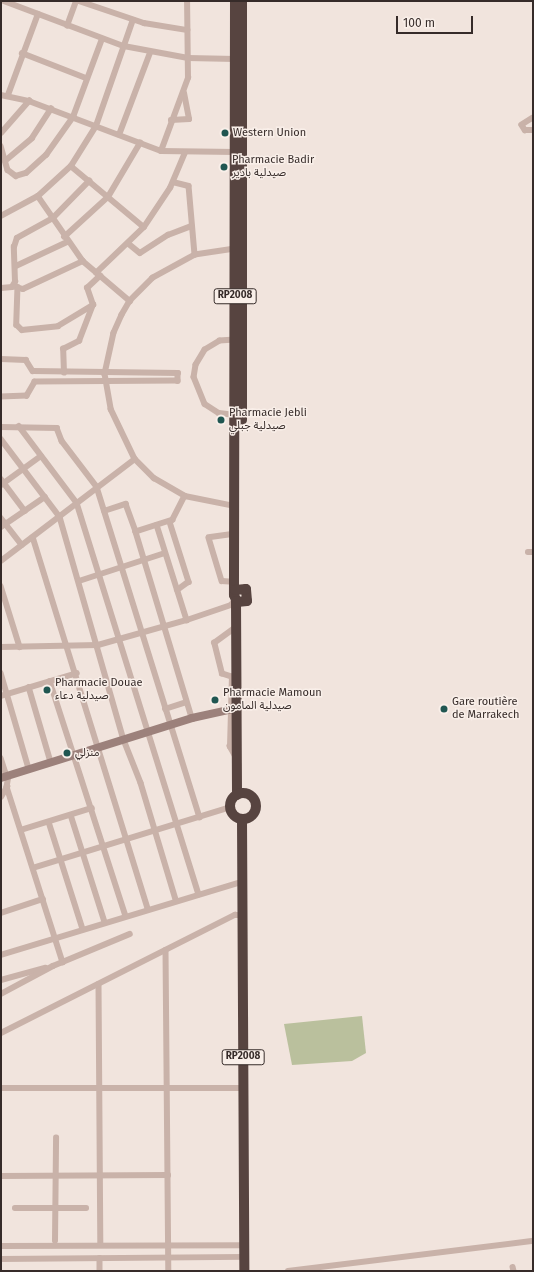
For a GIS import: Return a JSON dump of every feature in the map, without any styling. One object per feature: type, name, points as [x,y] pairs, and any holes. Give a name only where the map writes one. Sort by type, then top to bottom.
[{"type":"highway","name":"RP2008","points":[[235,1],[235,415],[238,625],[234,708],[241,794]]},
{"type":"highway","name":"RP2008","points":[[237,592],[242,1]]},
{"type":"highway","name":"RP2008","points":[[231,807],[241,794],[244,618],[249,593],[237,592]]},
{"type":"highway","name":"RP2008","points":[[241,794],[256,804],[254,814],[245,819],[243,843],[244,1271]]},
{"type":"highway","points":[[231,807],[235,816],[245,819]]},
{"type":"street","points":[[4,1],[102,39],[150,53],[188,58],[235,59]]},
{"type":"street","points":[[67,26],[78,1],[133,20],[187,30]]},
{"type":"street","points":[[171,120],[189,119],[184,93],[188,58],[187,1]]},
{"type":"street","points":[[8,95],[22,53],[38,14]]},
{"type":"street","points":[[1,216],[38,196],[72,166],[96,126],[133,20]]},
{"type":"street","points":[[1,146],[5,161],[12,174],[26,173],[50,151],[73,117],[86,78],[102,39]]},
{"type":"street","points":[[22,53],[86,78]]},
{"type":"street","points":[[119,135],[150,53]]},
{"type":"street","points":[[161,151],[171,120],[184,93]]},
{"type":"street","points":[[1,95],[8,95],[29,101],[161,151],[184,153],[235,152]]},
{"type":"street","points":[[1,134],[29,101]]},
{"type":"street","points":[[5,161],[32,138],[51,109]]},
{"type":"street","points":[[533,118],[522,125],[525,130],[533,130]]},
{"type":"street","points":[[16,266],[65,239],[108,197],[140,143]]},
{"type":"street","points":[[64,373],[63,349],[79,341],[93,305],[87,288],[98,274],[144,227],[173,182],[184,153]]},
{"type":"street","points":[[72,166],[144,227]]},
{"type":"street","points":[[89,181],[53,218],[17,238],[14,248],[16,266],[15,287],[17,325],[22,330],[58,326],[93,305]]},
{"type":"street","points":[[173,182],[190,186],[191,226],[195,255]]},
{"type":"street","points":[[38,196],[65,239],[83,261],[130,301]]},
{"type":"street","points":[[129,244],[140,253],[168,235],[191,226]]},
{"type":"street","points":[[235,249],[195,255],[158,274],[130,301],[114,333],[105,374],[106,383],[121,435],[135,459],[154,478],[185,496],[236,506]]},
{"type":"street","points":[[1,288],[15,287],[23,289],[83,261]]},
{"type":"street","points":[[235,340],[220,341],[205,350],[198,360],[194,377],[205,404],[219,413],[235,415]]},
{"type":"street","points":[[1,359],[25,359],[32,371],[105,374],[178,373],[178,381],[106,383],[35,382],[27,396],[1,397]]},
{"type":"street","points":[[19,426],[77,504],[199,894]]},
{"type":"street","points":[[1,427],[19,426],[57,428],[62,441],[97,488],[123,567],[141,633],[200,817]]},
{"type":"street","points":[[1,439],[60,516],[124,740],[155,830],[176,900]]},
{"type":"street","points":[[25,511],[2,482],[41,456]]},
{"type":"street","points":[[1,561],[135,459]]},
{"type":"street","points":[[136,532],[170,522],[176,516],[185,496]]},
{"type":"street","points":[[3,525],[45,497]]},
{"type":"street","points":[[104,511],[126,504],[165,626],[186,702],[192,718]]},
{"type":"street","points":[[1,518],[3,525],[22,545]]},
{"type":"street","points":[[170,522],[189,582],[178,590]]},
{"type":"street","points":[[157,525],[187,620]]},
{"type":"street","points":[[1,647],[69,648],[98,645],[187,620],[231,605],[237,592],[222,581],[209,538],[236,534]]},
{"type":"street","points":[[33,537],[100,747],[148,909]]},
{"type":"street","points":[[79,581],[165,553]]},
{"type":"street","points":[[1,586],[20,647]]},
{"type":"street","points":[[5,776],[192,718],[234,708],[232,677],[222,674],[214,641],[238,625]]},
{"type":"street","points":[[1,673],[4,695],[29,769]]},
{"type":"street","points":[[4,695],[76,673]]},
{"type":"street","points":[[50,681],[105,846],[126,916]]},
{"type":"street","points":[[29,687],[51,762]]},
{"type":"street","points":[[165,709],[186,702]]},
{"type":"street","points":[[1,758],[7,787],[63,962]]},
{"type":"street","points":[[1,797],[7,787]]},
{"type":"street","points":[[33,868],[231,807]]},
{"type":"street","points":[[21,830],[92,808]]},
{"type":"street","points":[[71,815],[105,922]]},
{"type":"street","points":[[49,822],[83,929]]},
{"type":"street","points":[[1,955],[176,900],[242,882]]},
{"type":"street","points":[[1,913],[43,899]]},
{"type":"street","points":[[1,1033],[166,950],[242,915]]},
{"type":"street","points":[[1,994],[53,966],[130,934]]},
{"type":"street","points":[[166,950],[169,1271]]},
{"type":"street","points":[[1,980],[53,966]]},
{"type":"street","points":[[98,984],[101,1246]]},
{"type":"street","points":[[1,1088],[243,1088]]},
{"type":"street","points":[[55,1241],[56,1138]]},
{"type":"street","points":[[1,1176],[168,1175]]},
{"type":"street","points":[[15,1208],[86,1208]]},
{"type":"street","points":[[288,1271],[533,1241]]},
{"type":"street","points":[[1,1246],[244,1245]]},
{"type":"street","points":[[1,1260],[244,1257]]},
{"type":"street","points":[[100,1258],[100,1271]]},
{"type":"green space","points":[[362,1016],[366,1053],[352,1061],[292,1065],[284,1024]]},
{"type":"place","name":"Western Union","points":[[225,133]]},
{"type":"place","name":"Pharmacie Badir صيدلية بادير","points":[[224,167]]},
{"type":"place","name":"Pharmacie Jebli صيدلية جبلي","points":[[221,420]]},
{"type":"place","name":"Pharmacie Douae صيدلية دعاء","points":[[47,690]]},
{"type":"place","name":"Pharmacie Mamoun صيدلية المامون","points":[[215,700]]},
{"type":"place","name":"Gare routière de Marrakech","points":[[444,709]]},
{"type":"place","name":"منزلي","points":[[67,753]]}]
